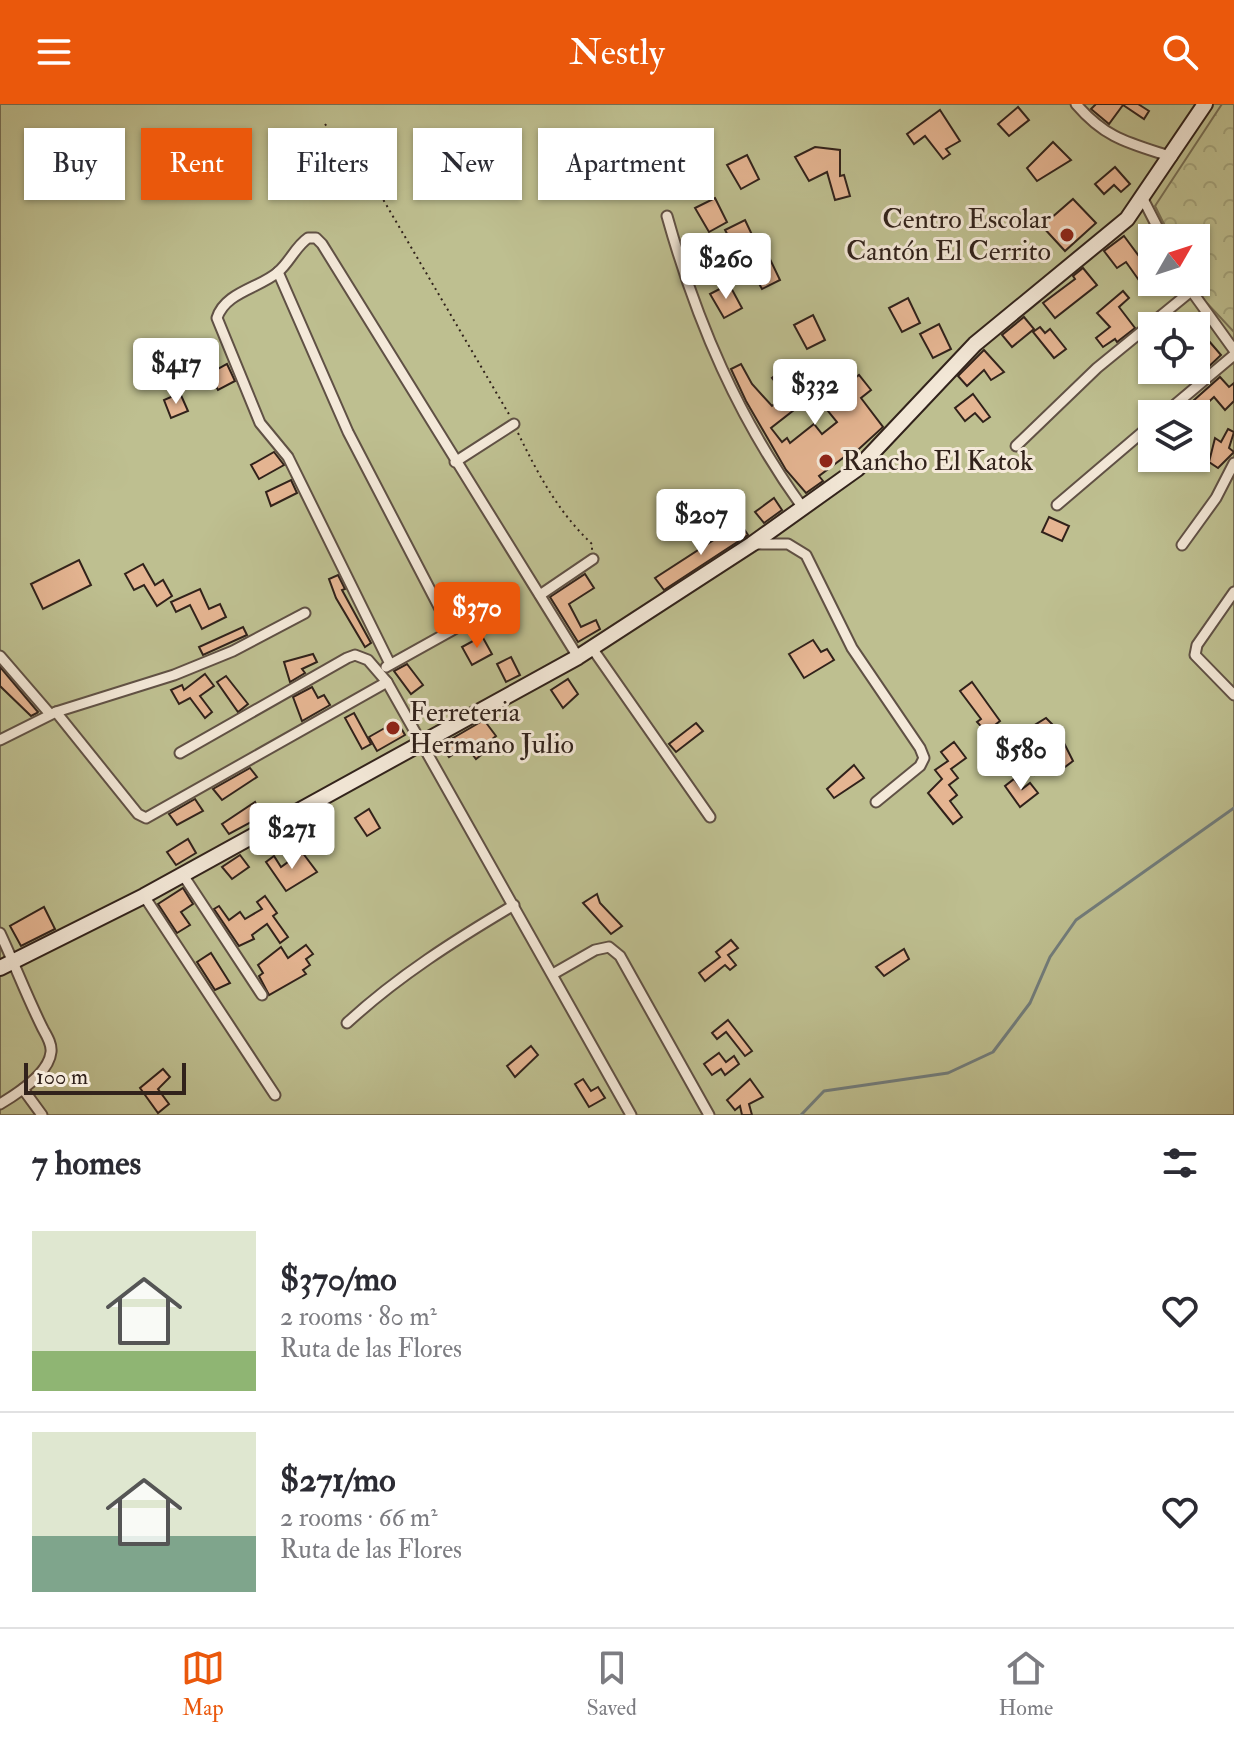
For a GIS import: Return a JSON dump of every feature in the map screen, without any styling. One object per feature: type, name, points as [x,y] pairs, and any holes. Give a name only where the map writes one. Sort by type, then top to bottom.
[{"type":"main road","points":[[5,965],[144,896],[578,657],[803,508],[866,462],[975,344],[1101,243],[1143,199],[1205,104]]},
{"type":"street","points":[[1076,104],[1097,128],[1114,138],[1172,157]]},
{"type":"street","points":[[1143,199],[1156,224]]},
{"type":"street","points":[[667,216],[689,293],[723,375],[752,432],[803,508]]},
{"type":"street","points":[[390,664],[288,457],[260,423],[217,318],[220,308],[278,272],[308,238],[316,238],[322,244],[578,657]]},
{"type":"street","points":[[278,272],[348,432],[451,630]]},
{"type":"street","points":[[1016,446],[1178,296]]},
{"type":"street","points":[[1180,400],[1234,352],[1194,296]]},
{"type":"street","points":[[455,462],[514,424]]},
{"type":"street","points":[[1057,505],[1138,436]]},
{"type":"street","points":[[1182,545],[1216,498],[1234,463]]},
{"type":"street","points":[[752,544],[788,544],[806,555],[852,648],[920,748],[924,758],[920,766],[876,802]]},
{"type":"street","points":[[540,595],[593,559]]},
{"type":"street","points":[[1234,592],[1197,645],[1195,655],[1234,695]]},
{"type":"street","points":[[0,740],[53,713],[174,675],[233,651],[305,613]]},
{"type":"street","points":[[381,673],[390,664],[483,613]]},
{"type":"street","points":[[592,648],[710,817]]},
{"type":"street","points":[[0,656],[53,713],[138,814],[146,818],[387,682]]},
{"type":"street","points":[[180,753],[347,658],[362,656],[381,673],[424,743],[631,1115]]},
{"type":"street","points":[[183,875],[262,995]]},
{"type":"street","points":[[144,896],[275,1095]]},
{"type":"street","points":[[347,1023],[422,963],[514,905]]},
{"type":"street","points":[[0,933],[5,965],[49,1040],[51,1052],[46,1064],[23,1089],[0,1104]]},
{"type":"street","points":[[553,974],[595,950],[609,947],[620,956],[709,1115]]},
{"type":"street","points":[[23,1089],[42,1115]]},
{"type":"path","points":[[325,124],[384,201],[486,369],[561,512],[592,544],[593,559]]},
{"type":"green space","points":[[0,104],[1234,104],[1234,1115],[0,1115]]},
{"type":"green space","points":[[1222,104],[1234,104],[1234,332],[1202,296],[1210,296],[1210,224],[1164,224],[1155,206]]},
{"type":"building","points":[[1096,104],[1138,104],[1149,111],[1144,119],[1123,105],[1109,124],[1091,109]]},
{"type":"building","points":[[1018,107],[1029,120],[1009,136],[998,124]]},
{"type":"building","points":[[940,110],[960,141],[946,149],[950,154],[943,159],[925,136],[914,144],[907,134]]},
{"type":"building","points":[[1053,142],[1071,160],[1037,181],[1027,168]]},
{"type":"building","points":[[815,147],[840,150],[840,176],[844,175],[850,196],[835,200],[827,172],[809,181],[795,157]]},
{"type":"building","points":[[747,155],[759,179],[741,189],[727,165]]},
{"type":"building","points":[[1115,167],[1130,184],[1121,192],[1114,185],[1104,194],[1095,184]]},
{"type":"building","points":[[714,198],[727,222],[709,232],[695,208]]},
{"type":"building","points":[[1073,199],[1096,223],[1065,251],[1042,226]]},
{"type":"building","points":[[745,220],[763,258],[768,255],[780,280],[762,289],[753,273],[727,283],[721,269],[742,261],[725,230]]},
{"type":"building","points":[[1124,236],[1138,255],[1138,279],[1126,262],[1117,268],[1104,251]]},
{"type":"building","points":[[1083,268],[1097,285],[1055,318],[1043,303],[1075,279],[1073,276]]},
{"type":"building","points":[[729,284],[742,308],[724,318],[710,294]]},
{"type":"building","points":[[1123,291],[1129,298],[1119,307],[1135,328],[1117,342],[1115,339],[1103,347],[1096,338],[1110,327],[1097,313]]},
{"type":"building","points":[[908,298],[920,323],[902,332],[889,308]]},
{"type":"building","points":[[813,315],[825,340],[807,349],[794,325]]},
{"type":"building","points":[[1024,317],[1034,329],[1012,347],[1002,335]]},
{"type":"building","points":[[939,324],[951,349],[933,358],[920,334]]},
{"type":"building","points":[[1040,327],[1045,333],[1050,329],[1066,349],[1054,358],[1033,332]]},
{"type":"building","points":[[1210,342],[1221,355],[1210,365]]},
{"type":"building","points":[[984,350],[1004,372],[991,380],[984,370],[967,386],[958,376]]},
{"type":"building","points":[[227,364],[235,381],[218,390],[209,374]]},
{"type":"building","points":[[741,364],[752,384],[772,406],[788,393],[799,406],[771,428],[782,442],[787,438],[790,443],[814,424],[822,434],[837,422],[823,405],[828,401],[815,385],[831,372],[843,387],[859,375],[871,390],[861,398],[883,427],[849,458],[847,455],[819,476],[823,481],[806,493],[786,470],[746,401],[731,369]]},
{"type":"building","points":[[788,365],[799,379],[783,392],[772,378]]},
{"type":"building","points":[[1220,377],[1229,387],[1234,383],[1234,401],[1225,410],[1214,397],[1210,401],[1194,400]]},
{"type":"building","points":[[180,393],[188,411],[171,418],[164,400]]},
{"type":"building","points":[[973,394],[990,417],[983,422],[975,413],[965,421],[955,408]]},
{"type":"building","points":[[1228,429],[1234,432],[1229,448],[1234,452],[1218,468],[1210,463],[1210,458],[1215,438],[1221,442]]},
{"type":"building","points":[[274,452],[284,465],[259,479],[251,465]]},
{"type":"building","points":[[291,480],[297,493],[271,506],[266,492]]},
{"type":"building","points":[[774,498],[782,510],[764,523],[755,512]]},
{"type":"building","points":[[1049,517],[1069,526],[1062,541],[1042,532]]},
{"type":"building","points":[[740,523],[748,535],[664,590],[655,578]]},
{"type":"building","points":[[79,560],[91,585],[43,609],[31,584]]},
{"type":"building","points":[[143,564],[155,585],[163,580],[172,596],[157,606],[144,585],[134,590],[125,574]]},
{"type":"building","points":[[585,574],[594,588],[569,604],[581,627],[596,620],[600,629],[578,642],[550,597]]},
{"type":"building","points":[[338,575],[345,589],[342,590],[371,643],[365,647],[336,598],[329,579]]},
{"type":"building","points":[[200,589],[209,609],[220,604],[226,617],[202,629],[190,605],[176,612],[171,602]]},
{"type":"building","points":[[243,627],[247,635],[203,655],[199,647]]},
{"type":"building","points":[[482,636],[492,654],[472,665],[462,647]]},
{"type":"building","points":[[813,640],[821,652],[827,649],[834,660],[804,678],[789,654]]},
{"type":"building","points":[[313,654],[317,662],[302,669],[305,673],[290,682],[284,662]]},
{"type":"building","points":[[511,657],[520,675],[506,682],[497,664]]},
{"type":"building","points":[[407,664],[423,685],[411,694],[394,671]]},
{"type":"building","points":[[0,667],[37,713],[31,716],[0,686]]},
{"type":"building","points":[[205,674],[214,686],[200,696],[212,712],[205,718],[190,698],[179,704],[171,690],[182,685],[184,690]]},
{"type":"building","points":[[226,676],[248,704],[238,712],[217,682]]},
{"type":"building","points":[[568,679],[578,694],[563,708],[551,690]]},
{"type":"building","points":[[972,682],[1000,721],[986,732],[977,722],[981,719],[960,691]]},
{"type":"building","points":[[312,687],[318,698],[324,695],[330,705],[302,721],[293,697]]},
{"type":"building","points":[[354,713],[371,744],[362,749],[345,718]]},
{"type":"building","points":[[1046,718],[1057,729],[1073,761],[1061,770],[1057,764],[1051,768],[1049,765],[1035,775],[1014,752],[1000,763],[991,752]]},
{"type":"building","points":[[484,720],[496,736],[486,744],[490,748],[476,759],[466,746],[449,757],[441,745]]},
{"type":"building","points":[[397,721],[405,735],[377,751],[369,737]]},
{"type":"building","points":[[696,723],[703,731],[676,752],[669,744]]},
{"type":"building","points":[[954,742],[966,758],[951,769],[958,778],[949,785],[957,795],[950,801],[962,817],[953,824],[928,793],[942,779],[935,770],[948,761],[941,752]]},
{"type":"building","points":[[854,765],[864,778],[834,798],[827,789]]},
{"type":"building","points":[[250,768],[257,777],[222,800],[213,789]]},
{"type":"building","points":[[1014,779],[1022,789],[1030,783],[1038,793],[1020,807],[1005,786]]},
{"type":"building","points":[[195,799],[203,811],[177,825],[169,814]]},
{"type":"building","points":[[255,802],[262,816],[229,834],[222,824]]},
{"type":"building","points":[[369,809],[380,828],[367,836],[355,818]]},
{"type":"building","points":[[188,839],[196,853],[176,865],[167,852]]},
{"type":"building","points":[[302,852],[317,872],[286,891],[266,862],[274,856],[281,867]]},
{"type":"building","points":[[240,855],[249,867],[232,879],[222,867]]},
{"type":"building","points":[[183,888],[193,904],[181,912],[190,925],[177,933],[158,904]]},
{"type":"building","points":[[597,894],[600,903],[622,926],[611,934],[583,903]]},
{"type":"building","points":[[265,896],[277,913],[273,916],[288,937],[280,943],[267,924],[252,935],[254,939],[239,946],[214,909],[219,906],[229,920],[240,912],[245,919],[262,909],[257,902]]},
{"type":"building","points":[[44,907],[55,929],[21,946],[10,926]]},
{"type":"building","points":[[731,940],[738,948],[728,955],[736,965],[730,970],[725,965],[705,981],[699,973],[720,957],[716,952]]},
{"type":"building","points":[[306,945],[313,954],[306,959],[310,965],[303,970],[306,974],[269,995],[259,976],[263,973],[258,965],[281,947],[288,958]]},
{"type":"building","points":[[904,949],[909,959],[884,976],[876,967]]},
{"type":"building","points":[[211,953],[230,983],[215,990],[197,962]]},
{"type":"building","points":[[728,1020],[752,1051],[745,1056],[726,1032],[717,1039],[712,1033]]},
{"type":"building","points":[[531,1046],[538,1055],[515,1077],[507,1066]]},
{"type":"building","points":[[719,1053],[726,1062],[734,1056],[739,1064],[725,1075],[721,1069],[712,1075],[704,1064]]},
{"type":"building","points":[[163,1069],[170,1077],[158,1089],[169,1104],[158,1113],[140,1088]]},
{"type":"building","points":[[583,1079],[591,1091],[598,1087],[605,1098],[589,1107],[575,1084]]},
{"type":"building","points":[[750,1079],[763,1097],[749,1104],[752,1115],[742,1115],[740,1106],[735,1110],[727,1100]]},
{"type":"waterway","points":[[801,1115],[824,1091],[948,1073],[993,1052],[1030,1003],[1050,957],[1076,920],[1234,808]]},
{"type":"place","name":"Centro Escolar Cantón El Cerrito","points":[[1067,235]]},
{"type":"place","name":"Rancho El Katok","points":[[826,461]]},
{"type":"place","name":"Ferreteria Hermano Julio","points":[[393,728]]}]
